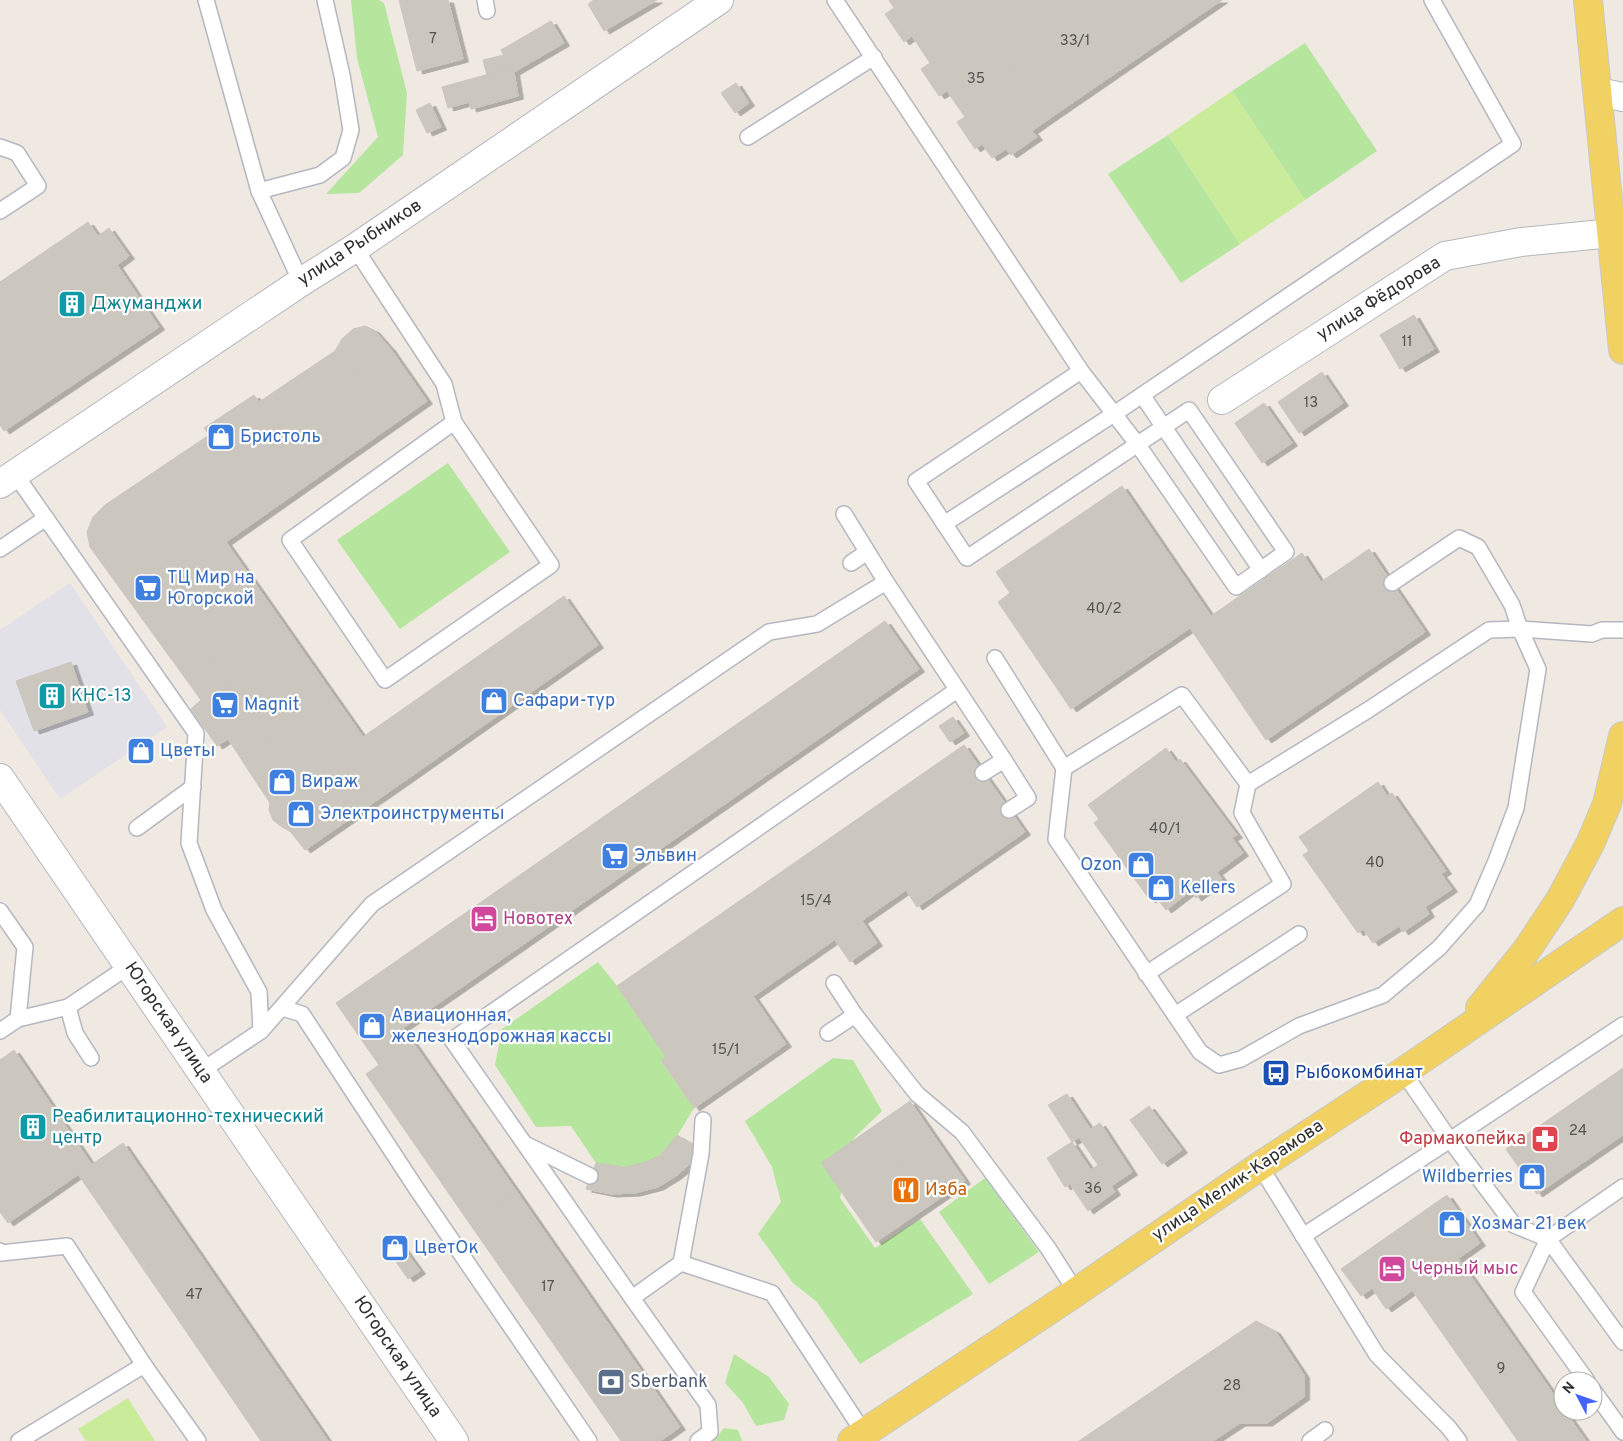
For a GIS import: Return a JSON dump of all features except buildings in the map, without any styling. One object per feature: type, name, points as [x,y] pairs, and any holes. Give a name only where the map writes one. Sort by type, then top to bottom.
[{"type":"main road","points":[[1588,0],[1623,146]]},
{"type":"main road","points":[[1611,94],[1612,233],[1623,350]]},
{"type":"main road","points":[[1464,1029],[1526,951],[1560,900],[1590,844],[1606,804],[1623,736]]},
{"type":"main road","name":"улица Мелик-Карамова","points":[[858,1437],[1403,1072],[1623,921]]},
{"type":"street","name":"улица Рыбников","points":[[7,479],[301,282],[355,248],[719,0]]},
{"type":"street","name":"улица Фёдорова","points":[[1222,400],[1445,256],[1521,242],[1612,233]]},
{"type":"street","name":"Югорская улица","points":[[0,778],[454,1441]]},
{"type":"lane","points":[[206,0],[259,191],[301,282]]},
{"type":"lane","points":[[259,191],[320,175],[343,158],[351,130],[342,75],[325,0]]},
{"type":"lane","points":[[835,0],[1081,371],[1138,445],[1236,587],[1286,552],[1189,410],[1138,445],[967,558],[916,481],[1081,371]]},
{"type":"lane","points":[[944,524],[1114,414],[1513,144],[1432,0]]},
{"type":"lane","points":[[748,137],[874,58]]},
{"type":"lane","points":[[0,146],[17,153],[38,186],[0,211]]},
{"type":"lane","points":[[355,248],[444,384],[454,422],[551,565],[385,680],[290,540],[454,422]]},
{"type":"lane","points":[[1142,395],[1261,570]]},
{"type":"lane","points":[[7,479],[46,518],[196,733],[189,843],[214,910],[259,992],[261,1031]]},
{"type":"lane","points":[[844,514],[886,582],[1028,798],[1009,810]]},
{"type":"lane","points":[[0,549],[46,518]]},
{"type":"lane","points":[[995,658],[1064,768],[1056,839],[1200,1052],[1220,1065],[1241,1059],[1299,1026],[1383,995],[1439,948],[1477,905],[1516,808],[1538,669],[1520,629],[1512,605],[1478,548],[1459,538],[1392,583]]},
{"type":"lane","points":[[851,563],[867,552]]},
{"type":"lane","points":[[201,1071],[261,1031],[372,904],[769,632],[817,624],[886,582]]},
{"type":"lane","points":[[1146,974],[1283,884],[1242,813],[1248,784],[1368,710],[1489,630],[1520,629],[1592,634],[1602,630],[1623,630]]},
{"type":"lane","points":[[698,1441],[710,1432],[708,1405],[452,1040],[957,690]]},
{"type":"lane","points":[[1064,768],[1182,695],[1248,784]]},
{"type":"lane","points":[[983,773],[1004,760]]},
{"type":"lane","points":[[137,828],[193,788]]},
{"type":"lane","points":[[0,911],[25,947],[18,1019]]},
{"type":"lane","points":[[1175,1015],[1299,934]]},
{"type":"lane","points":[[0,1031],[18,1019],[68,1007],[129,966]]},
{"type":"lane","points":[[834,983],[855,1015],[917,1094],[962,1132],[1048,1248],[1076,1292]]},
{"type":"lane","points":[[68,1007],[75,1033],[91,1058]]},
{"type":"lane","points":[[282,1008],[302,1014],[416,1188],[589,1441]]},
{"type":"lane","points":[[828,1033],[855,1015]]},
{"type":"lane","points":[[1303,1236],[1623,1025]]},
{"type":"lane","points":[[1403,1072],[1450,1140],[1514,1225],[1548,1239],[1623,1342]]},
{"type":"lane","points":[[632,1298],[681,1263],[701,1154],[703,1120]]},
{"type":"lane","points":[[525,1144],[590,1176]]},
{"type":"lane","points":[[1260,1166],[1377,1355],[1449,1428],[1459,1441]]},
{"type":"lane","points":[[1579,1371],[1523,1292],[1548,1239],[1623,1187]]},
{"type":"lane","points":[[0,1252],[67,1246],[144,1365],[198,1441]]},
{"type":"lane","points":[[681,1263],[772,1293],[858,1437]]},
{"type":"lane","points":[[19,1441],[144,1365]]},
{"type":"lane","points":[[1603,1404],[1623,1432]]},
{"type":"lane","points":[[1310,1441],[1325,1430]]},
{"type":"shaded area","points":[[70,583],[167,727],[60,799],[0,710],[0,630]]},
{"type":"green space","points":[[351,0],[379,0],[384,3],[407,93],[403,155],[359,193],[326,194],[378,137],[357,58]]},
{"type":"green space","points":[[1305,43],[1377,151],[1305,200],[1232,91]]},
{"type":"green space","points":[[1232,91],[1305,200],[1240,244],[1168,135]]},
{"type":"green space","points":[[1168,135],[1240,244],[1181,283],[1108,174]]},
{"type":"green space","points":[[448,463],[510,552],[400,629],[337,540]]},
{"type":"green space","points":[[598,962],[666,1057],[661,1061],[694,1108],[665,1151],[653,1160],[637,1165],[612,1166],[596,1163],[571,1126],[536,1127],[495,1065],[502,1029]]},
{"type":"green space","points":[[833,1058],[853,1060],[882,1111],[854,1138],[840,1198],[875,1248],[920,1219],[973,1294],[860,1364],[817,1302],[793,1283],[758,1234],[781,1202],[772,1167],[745,1121]]},
{"type":"green space","points":[[985,1178],[1039,1252],[989,1284],[939,1212]]},
{"type":"green space","points":[[734,1354],[769,1377],[789,1404],[784,1420],[756,1426],[743,1403],[725,1383]]},
{"type":"green space","points":[[128,1398],[155,1441],[86,1441],[78,1429]]},
{"type":"green space","points":[[724,1428],[738,1430],[742,1441],[714,1441]]},
{"type":"place","name":"Джуманджи","points":[[72,304]]},
{"type":"place","name":"Бристоль","points":[[221,437]]},
{"type":"place","name":"ТЦ Мир на Югорской","points":[[148,588]]},
{"type":"place","name":"КНС-13","points":[[52,696]]},
{"type":"place","name":"Сафари-тур","points":[[494,701]]},
{"type":"place","name":"Magnit","points":[[225,705]]},
{"type":"place","name":"Цветы","points":[[141,751]]},
{"type":"place","name":"Вираж","points":[[282,782]]},
{"type":"place","name":"Электроинструменты","points":[[301,814]]},
{"type":"place","name":"Эльвин","points":[[615,856]]},
{"type":"place","name":"Ozon","points":[[1141,865]]},
{"type":"place","name":"Kellers","points":[[1161,888]]},
{"type":"place","name":"Новотех","points":[[484,919]]},
{"type":"place","name":"Авиационная, железнодорожная кассы","points":[[372,1026]]},
{"type":"place","name":"Рыбокомбинат","points":[[1276,1073]]},
{"type":"place","name":"Реабилитационно-технический центр","points":[[33,1127]]},
{"type":"place","name":"Фармакопейка","points":[[1545,1139]]},
{"type":"place","name":"Wildberries","points":[[1532,1177]]},
{"type":"place","name":"Изба","points":[[906,1190]]},
{"type":"place","name":"Хозмаг 21 век","points":[[1452,1224]]},
{"type":"place","name":"ЦветОк","points":[[395,1248]]},
{"type":"place","name":"Черный мыс","points":[[1392,1269]]},
{"type":"place","name":"Sberbank","points":[[611,1382]]}]
